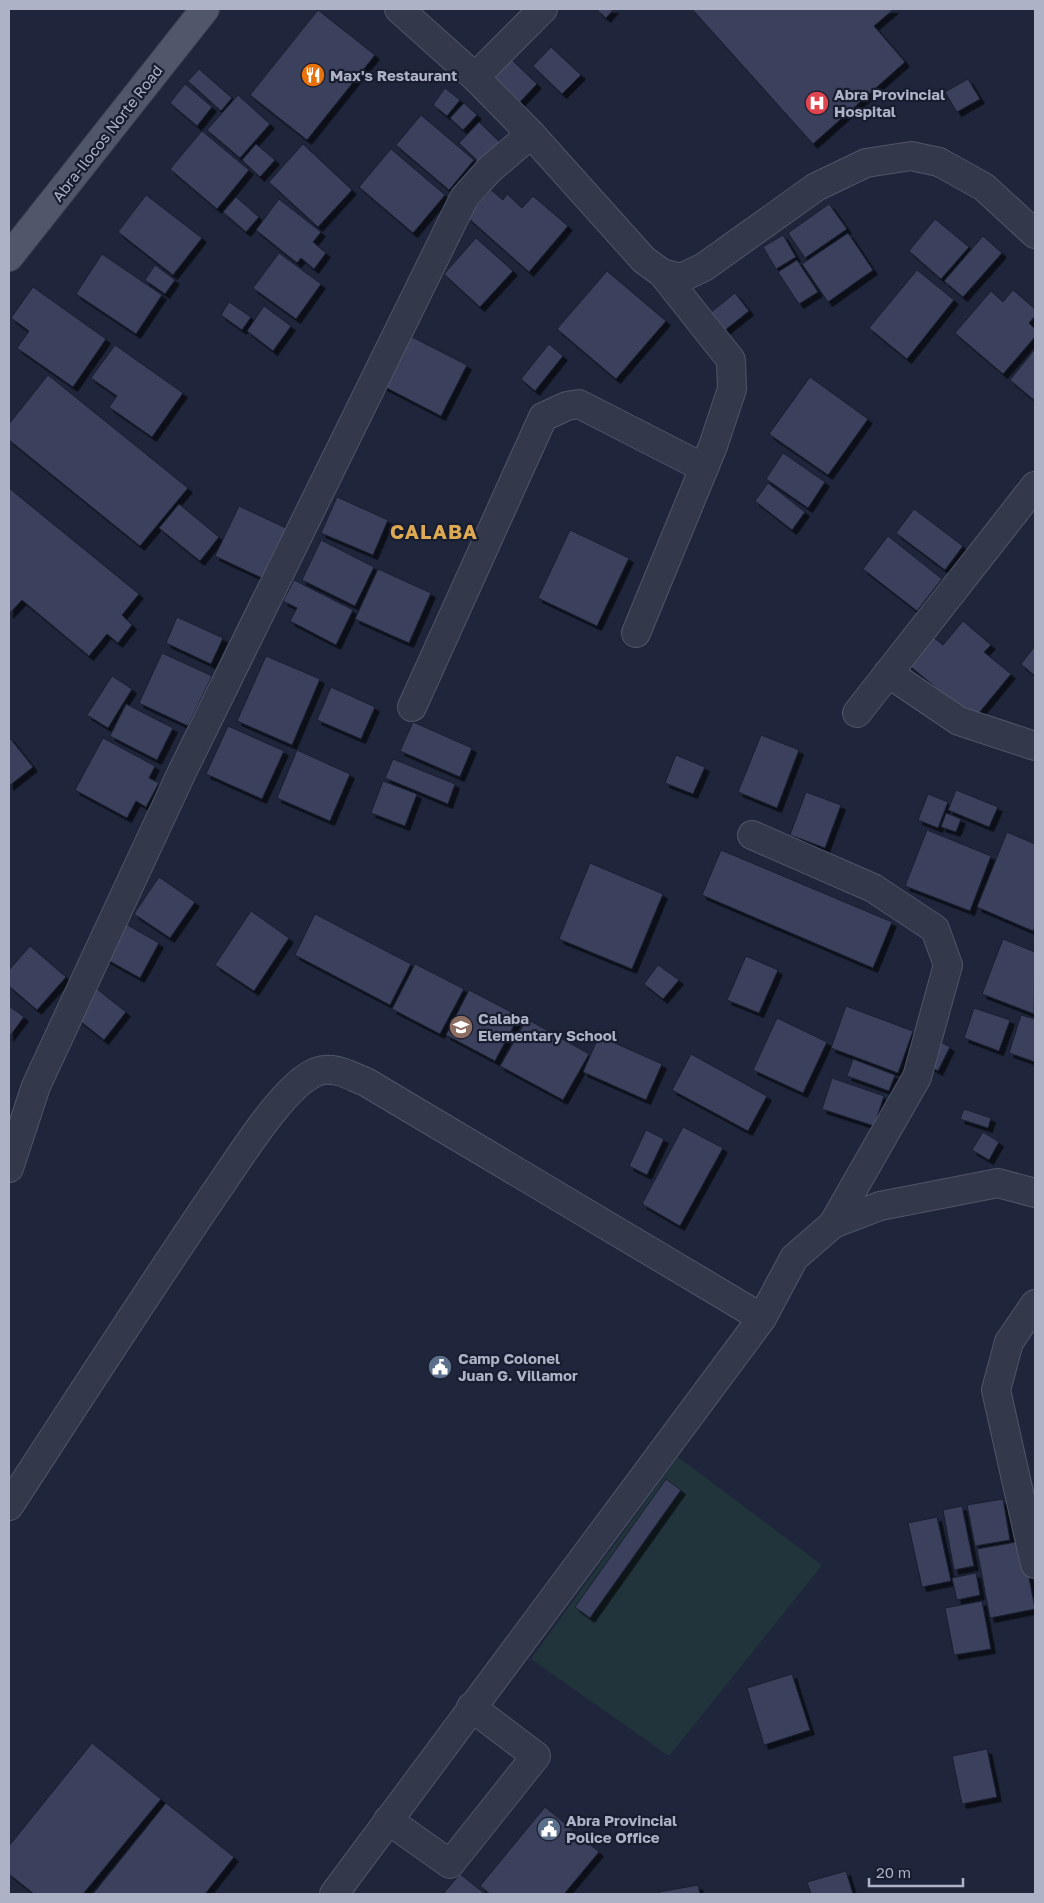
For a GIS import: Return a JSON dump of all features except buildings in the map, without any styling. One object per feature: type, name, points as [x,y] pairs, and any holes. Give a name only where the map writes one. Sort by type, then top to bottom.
[{"type":"main road","name":"Abra-Ilocos Norte Road","points":[[9,257],[205,9]]},
{"type":"street","points":[[399,9],[475,77],[531,134],[644,260],[662,274],[731,360],[732,389],[704,468],[636,634]]},
{"type":"street","points":[[475,77],[543,9]]},
{"type":"street","points":[[9,1168],[36,1086],[182,772],[464,198],[489,170],[531,134]]},
{"type":"street","points":[[662,274],[681,278],[704,267],[816,187],[866,163],[911,156],[939,162],[984,187],[1035,231]]},
{"type":"street","points":[[412,707],[543,417],[567,406],[579,404],[704,468]]},
{"type":"street","points":[[857,713],[1035,486]]},
{"type":"street","points":[[888,673],[959,721],[1035,746]]},
{"type":"street","points":[[752,835],[873,888],[935,930],[948,965],[917,1077],[834,1224]]},
{"type":"street","points":[[9,1506],[182,1241],[271,1113],[302,1082],[316,1073],[332,1069],[366,1082],[762,1318]]},
{"type":"street","points":[[334,1894],[471,1707],[762,1318],[794,1258],[834,1224],[880,1206],[998,1183],[1035,1193]]},
{"type":"street","points":[[1035,1304],[1009,1342],[996,1390],[1035,1564]]},
{"type":"street","points":[[388,1820],[450,1864],[536,1756],[471,1707]]},
{"type":"shaded area","points":[[678,1457],[822,1565],[669,1756],[531,1659]]},
{"type":"place","name":"Max's Restaurant","points":[[313,75]]},
{"type":"place","name":"Abra Provincial Hospital","points":[[817,103]]},
{"type":"place","name":"Calaba Elementary School","points":[[461,1027]]},
{"type":"place","name":"Camp Colonel Juan G. Villamor","points":[[440,1367]]},
{"type":"place","name":"Abra Provincial Police Office","points":[[549,1829]]},
{"type":"district","name":"CALABA","points":[[434,531]]}]
